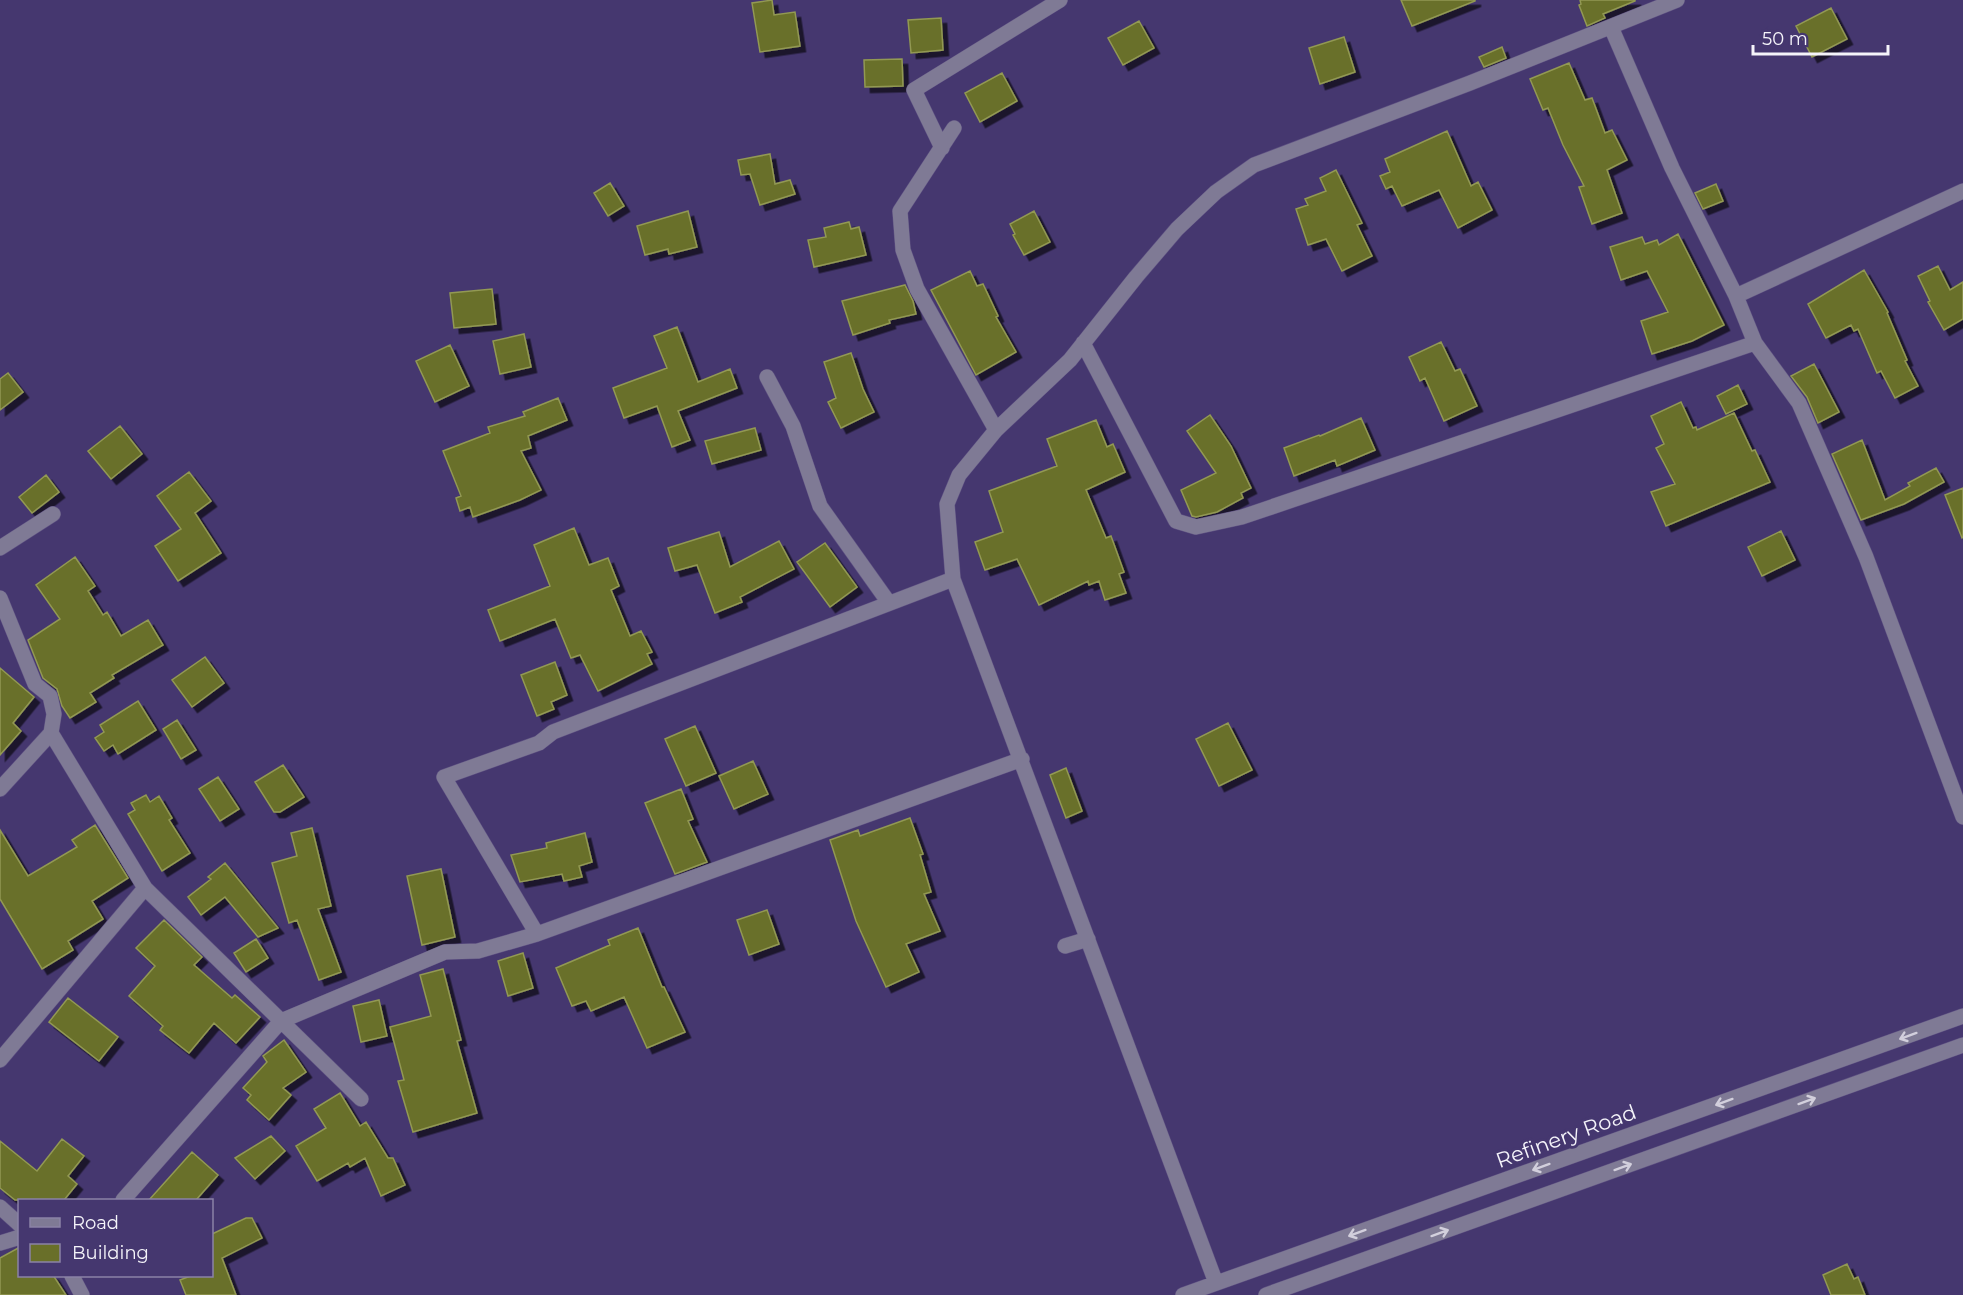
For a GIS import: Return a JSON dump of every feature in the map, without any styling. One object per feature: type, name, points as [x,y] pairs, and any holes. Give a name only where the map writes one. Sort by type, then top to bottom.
[{"type":"street","points":[[942,148],[914,90],[1060,0]]},
{"type":"street","points":[[1216,1283],[953,579],[947,504],[959,475],[996,429],[1070,360],[1177,229],[1216,192],[1254,165],[1677,0]]},
{"type":"street","points":[[1611,27],[1672,168],[1736,296],[1755,343],[1799,403],[1866,557],[1963,817]]},
{"type":"street","points":[[954,128],[900,211],[903,249],[917,289],[996,429]]},
{"type":"street","points":[[1736,296],[1963,191]]},
{"type":"street","points":[[1083,343],[1176,521],[1196,527],[1242,517],[1755,343]]},
{"type":"street","points":[[767,377],[793,426],[820,506],[889,603]]},
{"type":"street","points":[[0,548],[53,514]]},
{"type":"street","points":[[537,934],[444,777],[539,743],[553,732],[953,579]]},
{"type":"street","points":[[0,598],[35,684],[50,696],[54,714],[51,733],[0,789]]},
{"type":"street","points":[[51,733],[145,888],[361,1099]]},
{"type":"street","points":[[124,1199],[281,1021],[445,952],[478,951],[537,934],[1022,759]]},
{"type":"street","points":[[0,1060],[145,888]]},
{"type":"street","points":[[1065,946],[1089,939]]},
{"type":"street","name":"Refinery Road","points":[[1183,1295],[1963,1016]]},
{"type":"street","points":[[1266,1295],[1963,1045]]},
{"type":"street","points":[[0,1207],[18,1223]]},
{"type":"street","points":[[0,1243],[18,1238]]},
{"type":"street","points":[[73,1277],[82,1295]]},
{"type":"building","points":[[772,0],[774,15],[795,12],[800,46],[760,52],[752,3]]},
{"type":"building","points":[[1401,0],[1475,0],[1475,1],[1412,26]]},
{"type":"building","points":[[1580,0],[1635,1],[1603,14],[1605,18],[1587,26],[1579,5]]},
{"type":"building","points":[[1831,8],[1847,39],[1812,57],[1796,26]]},
{"type":"building","points":[[941,18],[943,50],[911,53],[908,20]]},
{"type":"building","points":[[1139,21],[1154,48],[1123,65],[1108,38]]},
{"type":"building","points":[[1344,37],[1355,72],[1320,84],[1309,48]]},
{"type":"building","points":[[1502,47],[1506,58],[1484,67],[1479,57]]},
{"type":"building","points":[[902,59],[903,86],[865,87],[864,60]]},
{"type":"building","points":[[1569,63],[1585,100],[1592,98],[1605,133],[1612,130],[1627,160],[1607,170],[1622,213],[1592,224],[1579,187],[1584,186],[1563,145],[1548,108],[1543,110],[1530,79]]},
{"type":"building","points":[[1002,73],[1017,101],[980,122],[965,93]]},
{"type":"building","points":[[1447,131],[1471,186],[1478,182],[1492,210],[1458,228],[1439,190],[1402,206],[1392,186],[1386,189],[1380,176],[1390,172],[1385,159]]},
{"type":"building","points":[[770,154],[775,184],[790,180],[795,194],[760,205],[750,174],[741,175],[738,160]]},
{"type":"building","points":[[1336,170],[1362,223],[1357,225],[1372,256],[1342,271],[1326,239],[1308,245],[1296,209],[1308,205],[1305,199],[1326,191],[1320,178]]},
{"type":"building","points":[[610,183],[624,206],[608,216],[594,193]]},
{"type":"building","points":[[1716,184],[1723,201],[1703,209],[1695,193]]},
{"type":"building","points":[[688,211],[697,247],[669,254],[668,249],[645,255],[637,226]]},
{"type":"building","points":[[1034,211],[1050,242],[1024,255],[1010,224]]},
{"type":"building","points":[[849,222],[851,229],[859,227],[866,255],[814,267],[808,240],[826,237],[824,228]]},
{"type":"building","points":[[1678,234],[1724,325],[1692,341],[1652,354],[1641,321],[1668,312],[1647,271],[1621,280],[1610,247],[1642,237],[1645,244],[1657,240],[1659,245]]},
{"type":"building","points":[[1938,266],[1950,290],[1963,282],[1963,319],[1944,330],[1928,302],[1930,301],[1918,276]]},
{"type":"building","points":[[1864,270],[1888,312],[1907,360],[1905,361],[1918,386],[1895,398],[1881,371],[1877,373],[1858,329],[1854,331],[1851,325],[1826,338],[1808,304]]},
{"type":"building","points":[[970,271],[977,286],[983,284],[998,316],[996,317],[1016,352],[976,375],[931,290]]},
{"type":"building","points":[[905,285],[913,301],[916,314],[889,320],[890,323],[853,335],[842,301]]},
{"type":"building","points":[[492,289],[496,324],[454,328],[450,293]]},
{"type":"building","points":[[677,327],[698,382],[730,369],[737,388],[678,411],[690,440],[672,447],[657,406],[624,418],[613,388],[667,368],[654,336]]},
{"type":"building","points":[[524,334],[531,367],[500,374],[493,341]]},
{"type":"building","points":[[1441,342],[1455,371],[1460,369],[1477,406],[1444,421],[1425,378],[1420,381],[1409,357]]},
{"type":"building","points":[[450,345],[469,386],[435,402],[416,361]]},
{"type":"building","points":[[851,353],[863,389],[874,412],[841,428],[828,402],[836,398],[824,362]]},
{"type":"building","points":[[1814,364],[1839,412],[1818,423],[1807,397],[1791,376]]},
{"type":"building","points":[[8,373],[23,392],[0,410],[0,379]]},
{"type":"building","points":[[1738,385],[1747,404],[1726,414],[1717,396]]},
{"type":"building","points":[[558,398],[567,420],[528,436],[531,448],[521,451],[541,490],[473,517],[470,507],[460,511],[456,498],[461,496],[443,451],[490,433],[488,427],[525,416],[523,412]]},
{"type":"building","points":[[1681,402],[1693,428],[1696,427],[1697,430],[1734,413],[1770,482],[1666,526],[1651,492],[1675,484],[1656,448],[1664,444],[1651,416]]},
{"type":"building","points":[[1210,415],[1231,446],[1251,488],[1241,493],[1243,498],[1217,512],[1196,517],[1192,516],[1181,490],[1216,473],[1187,431]]},
{"type":"building","points":[[1361,418],[1375,450],[1337,466],[1335,460],[1294,476],[1284,448],[1320,436]]},
{"type":"building","points":[[1096,420],[1107,447],[1113,444],[1125,472],[1086,490],[1106,538],[1111,536],[1124,572],[1119,574],[1126,593],[1105,600],[1099,581],[1089,585],[1088,581],[1039,605],[1017,559],[985,570],[975,542],[1003,532],[989,491],[1057,466],[1047,439]]},
{"type":"building","points":[[120,426],[142,454],[111,479],[88,451]]},
{"type":"building","points":[[755,428],[761,450],[712,464],[705,441]]},
{"type":"building","points":[[1862,440],[1885,500],[1910,486],[1908,483],[1936,468],[1944,482],[1904,504],[1861,520],[1832,454]]},
{"type":"building","points":[[189,472],[211,501],[195,513],[221,553],[178,581],[155,546],[181,529],[157,496]]},
{"type":"building","points":[[46,475],[59,492],[32,513],[19,497]]},
{"type":"building","points":[[1963,488],[1963,537],[1962,538],[1945,495]]},
{"type":"building","points":[[574,528],[589,565],[608,558],[619,586],[611,590],[630,636],[641,631],[652,652],[647,654],[652,664],[598,691],[580,655],[571,658],[555,619],[500,641],[488,610],[550,586],[534,545]]},
{"type":"building","points":[[1781,531],[1795,560],[1762,576],[1748,547]]},
{"type":"building","points":[[719,532],[730,567],[779,541],[794,569],[740,597],[742,602],[715,613],[697,565],[675,571],[668,548]]},
{"type":"building","points":[[825,543],[857,587],[830,607],[797,562]]},
{"type":"building","points":[[75,557],[95,586],[88,591],[103,615],[107,612],[121,636],[148,620],[163,645],[112,675],[114,678],[90,693],[96,702],[70,718],[62,706],[57,689],[43,678],[28,640],[60,619],[36,585]]},
{"type":"building","points":[[205,657],[224,683],[192,707],[172,680]]},
{"type":"building","points":[[555,662],[567,695],[551,702],[554,709],[537,716],[521,675]]},
{"type":"building","points":[[0,668],[34,697],[13,723],[21,731],[0,755]]},
{"type":"building","points":[[138,701],[156,730],[118,754],[113,745],[104,751],[95,738],[104,732],[100,725]]},
{"type":"building","points":[[177,720],[196,750],[181,759],[163,729]]},
{"type":"building","points":[[1228,723],[1252,770],[1219,786],[1196,739]]},
{"type":"building","points":[[695,726],[716,773],[686,786],[665,739]]},
{"type":"building","points":[[753,761],[768,794],[734,809],[719,776]]},
{"type":"building","points":[[283,765],[304,797],[280,812],[274,812],[255,782]]},
{"type":"building","points":[[1066,768],[1082,811],[1066,818],[1050,775]]},
{"type":"building","points":[[218,777],[239,809],[220,821],[199,789]]},
{"type":"building","points":[[681,789],[693,819],[688,821],[707,862],[675,874],[645,803]]},
{"type":"building","points":[[146,795],[150,802],[159,796],[172,818],[169,820],[190,853],[162,871],[128,814],[135,810],[131,803]]},
{"type":"building","points":[[910,818],[923,854],[920,855],[931,892],[924,894],[940,931],[906,944],[919,972],[886,987],[856,921],[830,840],[858,830],[860,836]]},
{"type":"building","points":[[95,825],[128,878],[92,901],[103,919],[68,941],[73,950],[42,969],[0,899],[0,830],[28,876],[77,847],[72,840]]},
{"type":"building","points":[[312,828],[331,906],[318,909],[341,972],[319,980],[297,920],[289,923],[272,863],[297,856],[291,833]]},
{"type":"building","points":[[585,833],[592,862],[579,866],[582,877],[564,881],[562,874],[520,882],[511,855],[547,848],[546,843]]},
{"type":"building","points":[[225,863],[278,928],[258,937],[225,897],[201,915],[188,897],[211,879],[208,877]]},
{"type":"building","points":[[441,869],[455,937],[422,945],[407,876]]},
{"type":"building","points":[[767,910],[779,944],[749,955],[737,920]]},
{"type":"building","points":[[164,920],[202,957],[194,965],[232,998],[235,995],[260,1017],[236,1043],[214,1023],[189,1053],[160,1030],[163,1026],[129,996],[155,966],[136,948]]},
{"type":"building","points":[[638,928],[662,987],[685,1032],[647,1048],[624,997],[591,1011],[586,1001],[572,1006],[556,968],[610,945],[608,940]]},
{"type":"building","points":[[256,939],[268,958],[246,972],[234,953]]},
{"type":"building","points":[[523,953],[533,988],[508,996],[498,961]]},
{"type":"building","points":[[443,969],[461,1040],[457,1041],[477,1113],[413,1132],[398,1081],[404,1080],[390,1027],[431,1016],[420,975]]},
{"type":"building","points":[[68,998],[118,1037],[99,1061],[49,1022]]},
{"type":"building","points":[[379,1000],[387,1036],[361,1042],[353,1006]]},
{"type":"building","points":[[284,1040],[306,1072],[283,1088],[291,1095],[269,1120],[247,1100],[251,1095],[243,1088],[267,1062],[263,1056]]},
{"type":"building","points":[[340,1093],[360,1126],[366,1122],[388,1158],[393,1158],[405,1185],[381,1196],[365,1158],[350,1167],[348,1163],[317,1181],[296,1146],[326,1128],[314,1109]]},
{"type":"building","points":[[271,1136],[285,1151],[255,1179],[235,1158]]},
{"type":"building","points":[[62,1139],[84,1156],[68,1176],[77,1184],[65,1199],[15,1200],[0,1188],[0,1141],[37,1171]]},
{"type":"building","points":[[192,1152],[218,1175],[197,1199],[150,1199]]},
{"type":"building","points":[[246,1218],[252,1218],[262,1238],[222,1258],[236,1295],[186,1295],[180,1280],[188,1277],[213,1277],[213,1234]]},
{"type":"building","points":[[18,1248],[18,1277],[54,1277],[66,1295],[0,1295],[0,1258]]},
{"type":"building","points":[[1847,1264],[1854,1279],[1858,1277],[1865,1295],[1831,1295],[1823,1275]]}]
